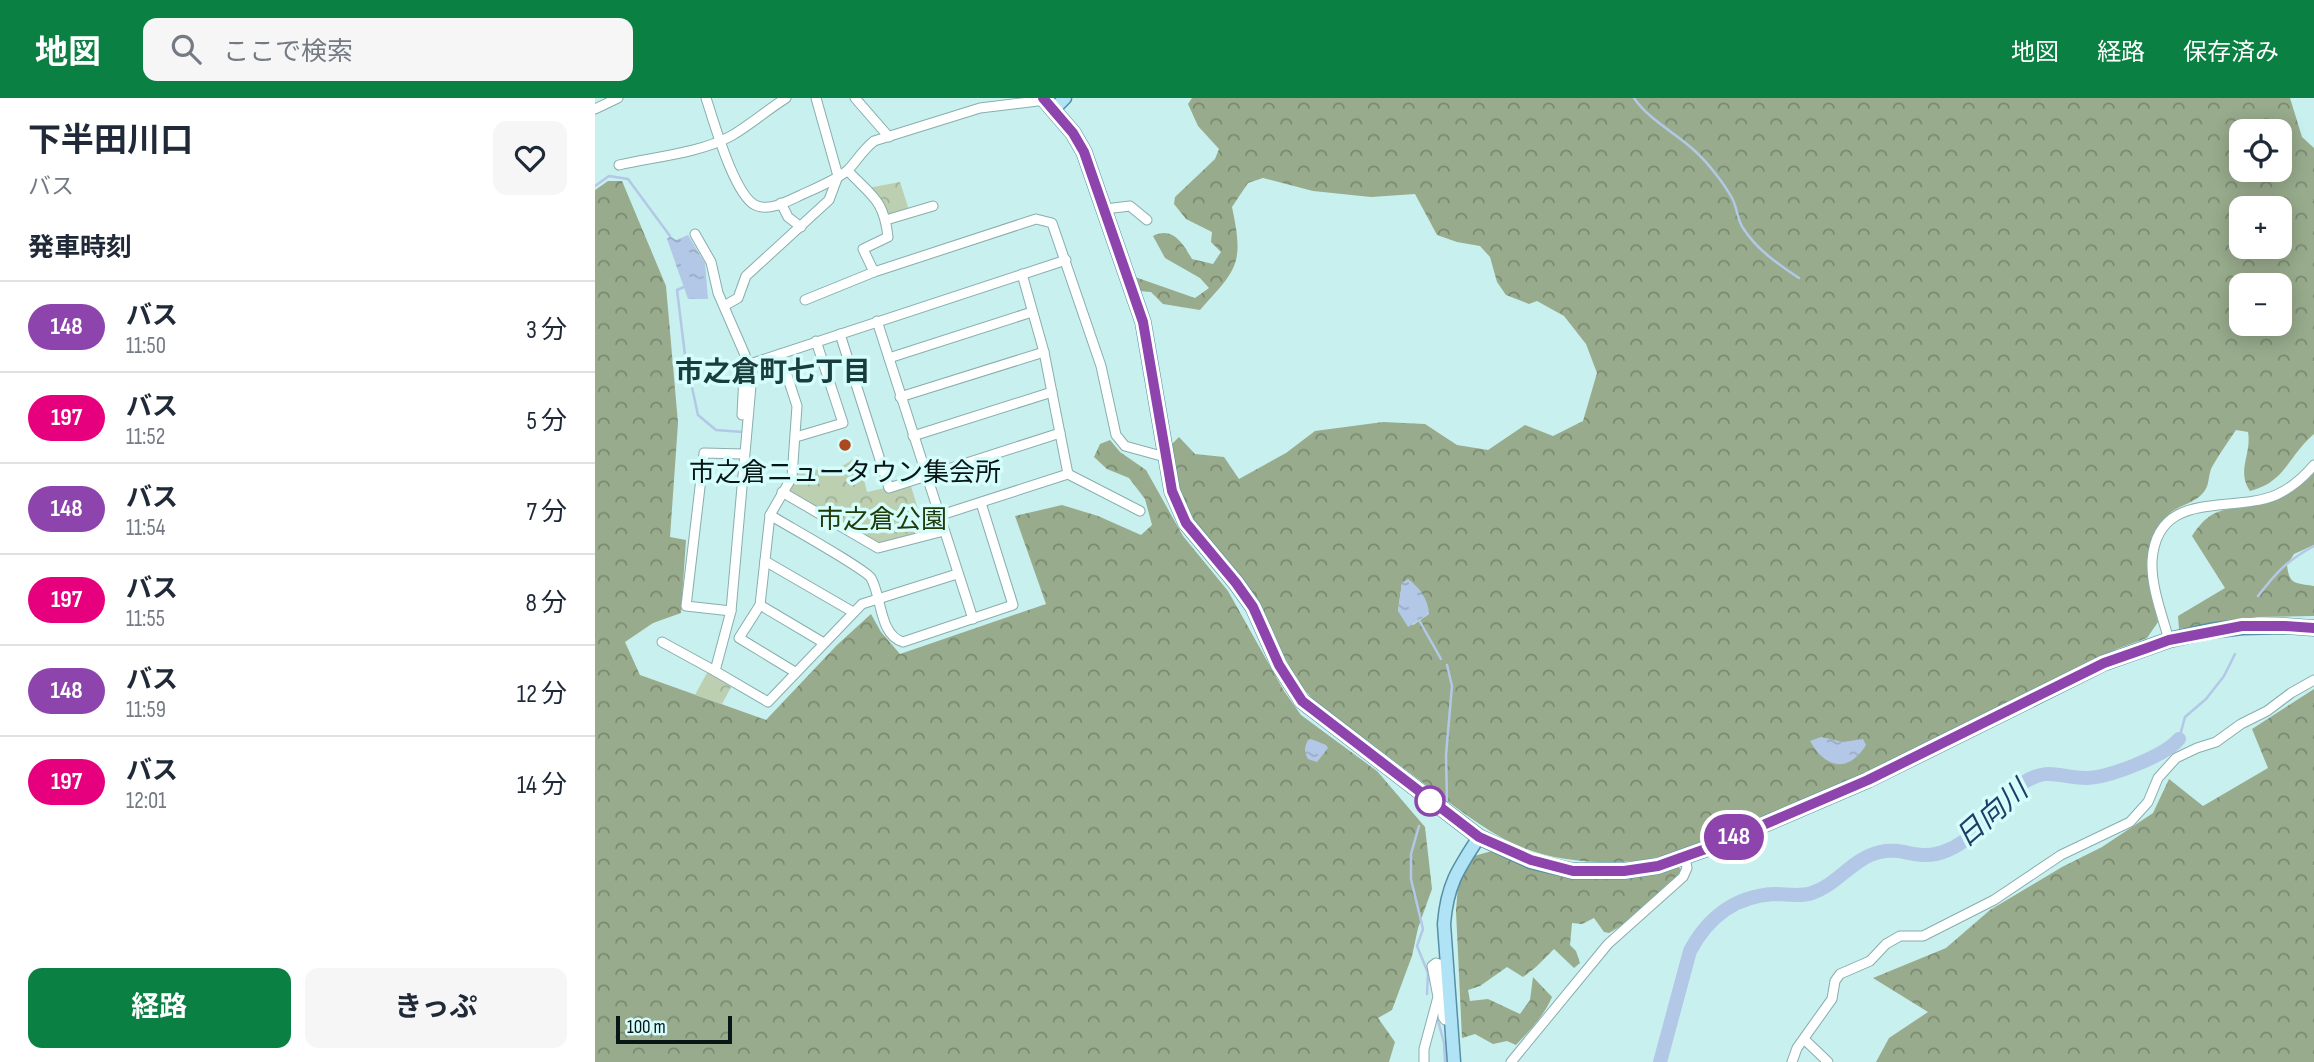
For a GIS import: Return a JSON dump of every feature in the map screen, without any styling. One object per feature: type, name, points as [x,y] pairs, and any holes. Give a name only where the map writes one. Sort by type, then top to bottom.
[{"type":"highway","points":[[1048,102],[1073,133],[1084,152],[1143,322],[1165,457],[1174,499],[1186,523],[1253,607],[1279,665],[1302,701],[1479,837],[1531,860],[1573,871],[1624,871],[1658,866],[1685,858],[1868,780],[2104,663],[2169,640],[2242,626],[2314,628]]},
{"type":"main road","points":[[1048,102],[1065,98]]},
{"type":"main road","points":[[1454,1062],[1444,924],[1445,904],[1450,885],[1479,837]]},
{"type":"street","points":[[595,109],[618,98]]},
{"type":"street","points":[[706,98],[736,183],[746,198],[755,205],[764,207],[781,203],[848,171],[860,153],[874,141],[980,107],[1048,102]]},
{"type":"street","points":[[618,165],[682,154],[721,141],[786,98]]},
{"type":"street","points":[[724,306],[739,298],[747,276],[829,200],[838,176],[816,98]]},
{"type":"street","points":[[855,98],[888,136]]},
{"type":"street","points":[[848,171],[879,202],[886,220],[888,237],[863,249],[874,272]]},
{"type":"street","points":[[781,203],[788,217],[801,227]]},
{"type":"street","points":[[886,220],[933,206]]},
{"type":"street","points":[[1105,209],[1130,206],[1147,220]]},
{"type":"street","points":[[805,300],[874,272],[1036,219],[1052,223],[1101,366],[1116,435],[1125,446],[1165,457]]},
{"type":"street","points":[[695,234],[711,262],[718,293],[745,355],[742,419],[747,425]]},
{"type":"street","points":[[715,671],[731,611],[753,363],[1066,260]]},
{"type":"street","points":[[1021,274],[1044,352],[1068,474]]},
{"type":"street","points":[[889,358],[1032,312]]},
{"type":"street","points":[[877,321],[973,618]]},
{"type":"street","points":[[840,334],[889,488],[1060,433]]},
{"type":"street","points":[[796,437],[843,423],[816,341]]},
{"type":"street","points":[[900,397],[1044,352]]},
{"type":"street","points":[[780,354],[797,406],[792,477],[770,515],[759,605],[739,638],[795,672]]},
{"type":"street","points":[[913,436],[1052,392]]},
{"type":"street","points":[[731,611],[686,606],[703,453],[744,454]]},
{"type":"street","points":[[2169,640],[2153,580],[2152,561],[2160,534],[2169,523],[2191,508],[2276,495],[2302,479],[2314,465]]},
{"type":"street","points":[[938,516],[1068,474],[1140,511]]},
{"type":"street","points":[[782,492],[878,548],[944,531]]},
{"type":"street","points":[[770,515],[869,575],[880,598],[887,629],[895,640],[903,642],[1013,605],[981,503]]},
{"type":"street","points":[[765,561],[853,612]]},
{"type":"street","points":[[661,642],[768,702],[862,604],[957,574]]},
{"type":"street","points":[[759,605],[824,643]]},
{"type":"street","points":[[1792,1062],[1797,1048],[1832,999],[1835,981],[1840,974],[1870,961],[1886,944],[1901,936],[1923,936],[1994,900],[2061,855],[2130,821],[2148,802],[2158,778],[2176,758],[2217,742],[2241,724],[2267,711],[2314,680]]},
{"type":"street","points":[[1511,1062],[1608,943],[1683,877],[1687,868],[1685,858]]},
{"type":"street","points":[[1424,1062],[1424,1049],[1438,997],[1432,966],[1436,963],[1440,964],[1443,1017],[1445,1020],[1452,1020]]},
{"type":"street","points":[[1805,1040],[1828,1062]]},
{"type":"green space","points":[[1192,98],[2290,98],[2302,137],[2314,148],[2314,434],[2279,475],[2262,487],[2250,491],[2244,476],[2248,432],[2236,430],[2212,467],[2203,493],[2168,515],[2152,540],[2149,580],[2158,622],[2147,638],[2117,649],[1853,778],[1693,847],[1649,859],[1616,862],[1581,861],[1545,855],[1514,844],[1480,824],[1316,703],[1297,681],[1249,587],[1195,522],[1180,491],[1171,445],[1179,437],[1195,454],[1224,457],[1239,479],[1286,453],[1315,431],[1383,422],[1425,424],[1457,445],[1488,450],[1525,425],[1553,436],[1583,421],[1597,373],[1586,344],[1564,316],[1537,301],[1529,304],[1506,295],[1497,282],[1490,257],[1480,246],[1437,235],[1415,194],[1371,197],[1313,191],[1263,178],[1248,183],[1232,207],[1237,241],[1235,264],[1223,284],[1200,310],[1163,304],[1151,292],[1139,291],[1135,277],[1195,298],[1209,288],[1200,278],[1165,258],[1153,236],[1166,233],[1172,235],[1181,242],[1192,259],[1213,264],[1221,252],[1211,242],[1212,232],[1186,219],[1174,204],[1175,197],[1215,159],[1219,149],[1198,126],[1188,104]],"holes":[[[1402,583],[1429,614],[1413,625],[1398,611]]]},
{"type":"green space","points":[[608,181],[622,181],[666,286],[678,423],[670,537],[686,540],[681,613],[653,623],[625,642],[640,675],[766,720],[837,645],[871,614],[881,632],[900,654],[1046,604],[1015,516],[1062,505],[1098,516],[1141,535],[1152,525],[1145,499],[1129,478],[1107,469],[1094,457],[1100,444],[1110,440],[1120,452],[1146,470],[1183,536],[1228,591],[1284,691],[1301,715],[1377,771],[1425,827],[1432,889],[1392,1010],[1378,1018],[1395,1042],[1389,1062],[595,1062],[595,190]]},
{"type":"green space","points":[[900,182],[909,210],[889,217],[868,188]]},
{"type":"green space","name":"市之倉公園","points":[[858,455],[867,492],[885,488],[888,492],[911,486],[926,536],[878,548],[782,492],[793,465],[834,469]]},
{"type":"green space","points":[[2314,473],[2314,545],[2294,554],[2287,565],[2292,580],[2314,586],[2314,616],[2258,617],[2179,629],[2178,616],[2225,588],[2192,536],[2200,525],[2223,510],[2263,504],[2277,499],[2297,488]]},
{"type":"green space","points":[[708,671],[731,687],[722,704],[695,695]]},
{"type":"green space","points":[[2314,689],[2314,1062],[1876,1062],[1889,1038],[1928,1012],[1873,978],[1946,948],[1990,910],[2062,867],[2102,847],[2153,813],[2169,779],[2203,806],[2268,768],[2252,729]]},
{"type":"green space","points":[[1492,851],[1531,865],[1638,875],[1678,867],[1682,870],[1649,905],[1609,933],[1604,932],[1594,918],[1582,924],[1572,923],[1570,945],[1576,951],[1580,963],[1574,968],[1554,949],[1523,977],[1507,967],[1480,986],[1468,990],[1470,1001],[1488,999],[1520,1014],[1530,1000],[1533,977],[1552,997],[1541,1017],[1516,1045],[1507,1041],[1493,1044],[1475,1034],[1462,1038],[1456,911],[1458,885],[1474,856]]},
{"type":"water","points":[[688,235],[705,263],[708,299],[688,299],[667,239],[670,236],[676,240]]},
{"type":"water","points":[[1408,579],[1423,594],[1429,614],[1408,627],[1398,611],[1402,583]]},
{"type":"water","points":[[1821,737],[1843,742],[1863,739],[1866,745],[1852,760],[1837,764],[1823,757],[1810,741]]},
{"type":"water","points":[[1311,739],[1328,748],[1317,762],[1308,759],[1306,754],[1306,745]]},
{"type":"waterway","points":[[1634,98],[1647,113],[1688,144],[1705,161],[1732,198],[1741,224],[1749,236],[1768,256],[1799,278]]},
{"type":"waterway","points":[[595,186],[609,176],[628,179],[670,236]]},
{"type":"waterway","points":[[684,287],[677,290],[685,355],[698,415],[716,430],[743,432]]},
{"type":"waterway","points":[[2258,596],[2296,556],[2314,546]]},
{"type":"waterway","points":[[1419,620],[1441,659]]},
{"type":"waterway","points":[[2179,739],[2185,717],[2206,699],[2224,676],[2235,654]]},
{"type":"waterway","points":[[1447,665],[1452,686],[1446,755],[1447,803]]},
{"type":"waterway","name":"日向川","points":[[1660,1062],[1690,951],[1705,928],[1725,910],[1760,896],[1812,893],[1861,860],[1880,852],[1928,855],[1948,850],[1978,830],[2023,783],[2032,778],[2047,774],[2077,778],[2108,774],[2149,759],[2179,739]]},
{"type":"waterway","points":[[1419,826],[1411,854],[1411,879],[1423,929],[1417,946],[1428,973],[1427,994]]},
{"type":"waterway","points":[[1437,1017],[1444,1043],[1445,1062]]},
{"type":"bus line","name":"148","points":[[1043,98],[1059,113],[1084,152],[1134,291],[1143,322],[1172,491],[1186,523],[1253,607],[1279,665],[1302,701],[1479,837],[1531,860],[1573,871],[1624,871],[1658,866],[1685,858],[1868,780],[2104,663],[2169,640],[2210,631],[2242,626],[2314,628]]},
{"type":"place","name":"市之倉ニュータウン集会所","points":[[845,445]]},
{"type":"district","name":"市之倉町七丁目","points":[[773,371]]}]
